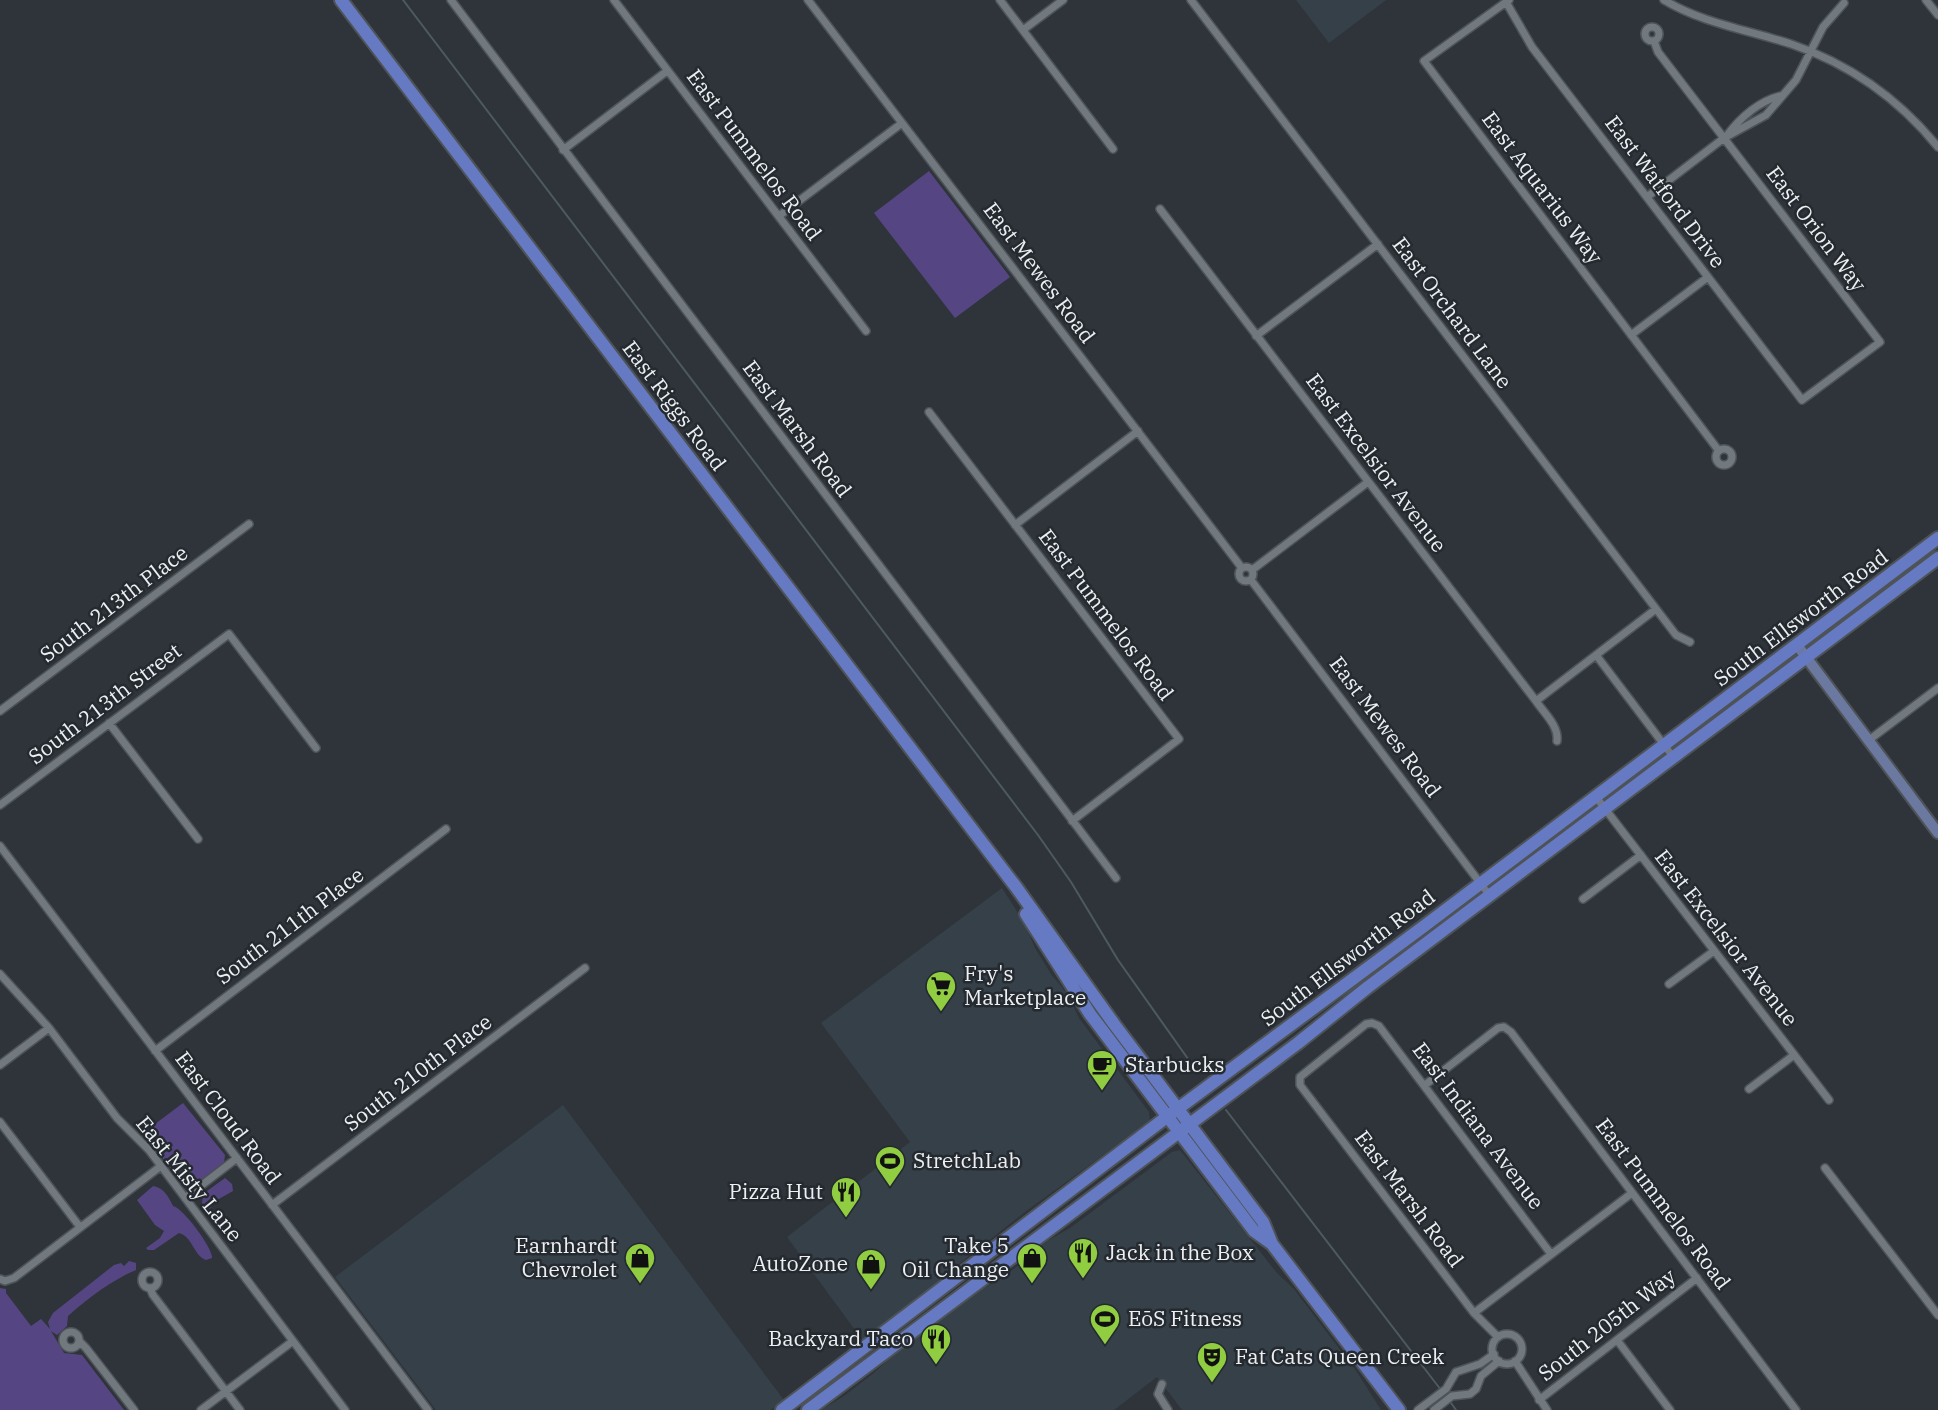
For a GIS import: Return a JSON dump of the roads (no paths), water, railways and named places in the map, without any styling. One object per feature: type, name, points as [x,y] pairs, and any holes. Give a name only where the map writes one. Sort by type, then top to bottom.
[{"type":"main road","name":"East Riggs Road","points":[[341,0],[975,835],[1173,1113],[1264,1222],[1272,1244],[1399,1410]]},
{"type":"main road","name":"South Ellsworth Road","points":[[782,1410],[1938,538]]},
{"type":"main road","name":"South Ellsworth Road","points":[[808,1410],[1938,558]]},
{"type":"main road","points":[[870,1343],[880,1356]]},
{"type":"street","name":"East Marsh Road","points":[[450,0],[1116,878]]},
{"type":"street","name":"East Pummelos Road","points":[[614,0],[866,331]]},
{"type":"street","name":"East Mewes Road","points":[[808,0],[1242,568],[1239,572],[1240,579],[1244,582],[1251,580],[1490,896]]},
{"type":"street","points":[[1000,0],[1113,149]]},
{"type":"street","points":[[1023,30],[1063,0]]},
{"type":"street","name":"East Orchard Lane","points":[[1191,0],[1676,635],[1690,642]]},
{"type":"street","points":[[1664,0],[1695,15],[1811,51],[1848,68],[1900,105],[1938,147]]},
{"type":"street","points":[[1647,197],[1724,138],[1766,115],[1796,80],[1823,27],[1845,1],[1854,0]]},
{"type":"street","points":[[1926,0],[1938,15]]},
{"type":"street","name":"East Aquarius Way","points":[[1507,1],[1424,61],[1719,451]]},
{"type":"street","name":"East Watford Drive","points":[[1507,1],[1532,47],[1802,400]]},
{"type":"street","name":"East Orion Way","points":[[1654,41],[1658,52],[1880,342],[1802,400]]},
{"type":"street","points":[[563,150],[667,71]]},
{"type":"street","points":[[1724,138],[1733,126],[1758,104],[1780,96]]},
{"type":"street","points":[[1754,109],[1760,117]]},
{"type":"street","points":[[779,216],[902,122]]},
{"type":"street","name":"East Excelsior Avenue","points":[[1160,209],[1555,726],[1557,741]]},
{"type":"street","points":[[1256,336],[1378,244]]},
{"type":"street","points":[[1631,335],[1708,277]]},
{"type":"street","name":"East Pummelos Road","points":[[929,412],[1179,739],[1072,821]]},
{"type":"street","points":[[1015,525],[1138,431]]},
{"type":"street","points":[[1252,570],[1368,482]]},
{"type":"street","name":"South 213th Place","points":[[0,711],[249,524]]},
{"type":"street","points":[[1242,568],[1252,570]]},
{"type":"street","points":[[1251,580],[1252,570]]},
{"type":"street","points":[[1536,701],[1656,609]]},
{"type":"street","name":"South 213th Street","points":[[0,805],[225,635],[232,636],[316,748]]},
{"type":"street","points":[[1797,645],[1938,834]]},
{"type":"street","points":[[1596,655],[1674,758]]},
{"type":"street","points":[[1869,740],[1938,688]]},
{"type":"street","points":[[109,723],[198,839]]},
{"type":"street","name":"East Excelsior Avenue","points":[[1596,797],[1829,1100]]},
{"type":"street","name":"South 211th Place","points":[[155,1051],[446,829]]},
{"type":"street","name":"East Cloud Road","points":[[0,846],[428,1410]]},
{"type":"street","points":[[1583,899],[1641,855]]},
{"type":"street","points":[[1669,984],[1714,951]]},
{"type":"street","name":"South 210th Place","points":[[272,1205],[585,968]]},
{"type":"street","name":"East Misty Lane","points":[[0,974],[49,1028],[117,1118],[142,1142],[161,1166],[345,1410]]},
{"type":"street","name":"East Marsh Road","points":[[1372,1023],[1366,1024],[1300,1077],[1300,1085],[1474,1313],[1498,1338],[1511,1334],[1519,1340],[1521,1354],[1515,1361],[1547,1410]]},
{"type":"street","name":"East Indiana Avenue","points":[[1372,1023],[1387,1034],[1551,1254]]},
{"type":"street","name":"East Pummelos Road","points":[[1424,1085],[1498,1028],[1504,1027],[1511,1032],[1796,1410]]},
{"type":"street","points":[[0,1065],[49,1028]]},
{"type":"street","points":[[1749,1089],[1794,1055]]},
{"type":"street","points":[[0,1122],[80,1227]]},
{"type":"street","points":[[185,1198],[237,1158]]},
{"type":"street","points":[[2,1280],[14,1278],[161,1166]]},
{"type":"street","points":[[1825,1168],[1935,1304],[1938,1315]]},
{"type":"street","points":[[1474,1313],[1632,1193]]},
{"type":"street","name":"South 205th Way","points":[[1539,1400],[1697,1278]]},
{"type":"street","points":[[150,1288],[240,1410]]},
{"type":"street","points":[[1498,1338],[1493,1345],[1494,1354],[1499,1361],[1515,1361]]},
{"type":"street","points":[[1617,1340],[1670,1410]]},
{"type":"street","points":[[79,1341],[134,1410]]},
{"type":"street","points":[[201,1410],[293,1341]]},
{"type":"street","points":[[1418,1410],[1446,1389],[1456,1372],[1480,1364],[1494,1354]]},
{"type":"street","points":[[1437,1408],[1452,1396],[1470,1394],[1476,1389],[1481,1376],[1499,1361]]},
{"type":"street","points":[[1162,1384],[1157,1391],[1168,1410]]},
{"type":"waterway","points":[[403,0],[1038,835],[1071,882],[1118,960],[1198,1073]]},
{"type":"waterway","points":[[1226,1110],[1441,1390]]},
{"type":"waterway","points":[[1449,1400],[1456,1410]]},
{"type":"place","name":"Fry's Marketplace","points":[[941,1013]]},
{"type":"place","name":"Starbucks","points":[[1102,1092]]},
{"type":"place","name":"StretchLab","points":[[890,1188]]},
{"type":"place","name":"Pizza Hut","points":[[846,1219]]},
{"type":"place","name":"Jack in the Box","points":[[1083,1280]]},
{"type":"place","name":"Earnhardt Chevrolet","points":[[640,1285]]},
{"type":"place","name":"Take 5 Oil Change","points":[[1032,1285]]},
{"type":"place","name":"AutoZone","points":[[871,1291]]},
{"type":"place","name":"EōS Fitness","points":[[1105,1346]]},
{"type":"place","name":"Backyard Taco","points":[[936,1366]]},
{"type":"place","name":"Fat Cats Queen Creek","points":[[1212,1384]]}]
